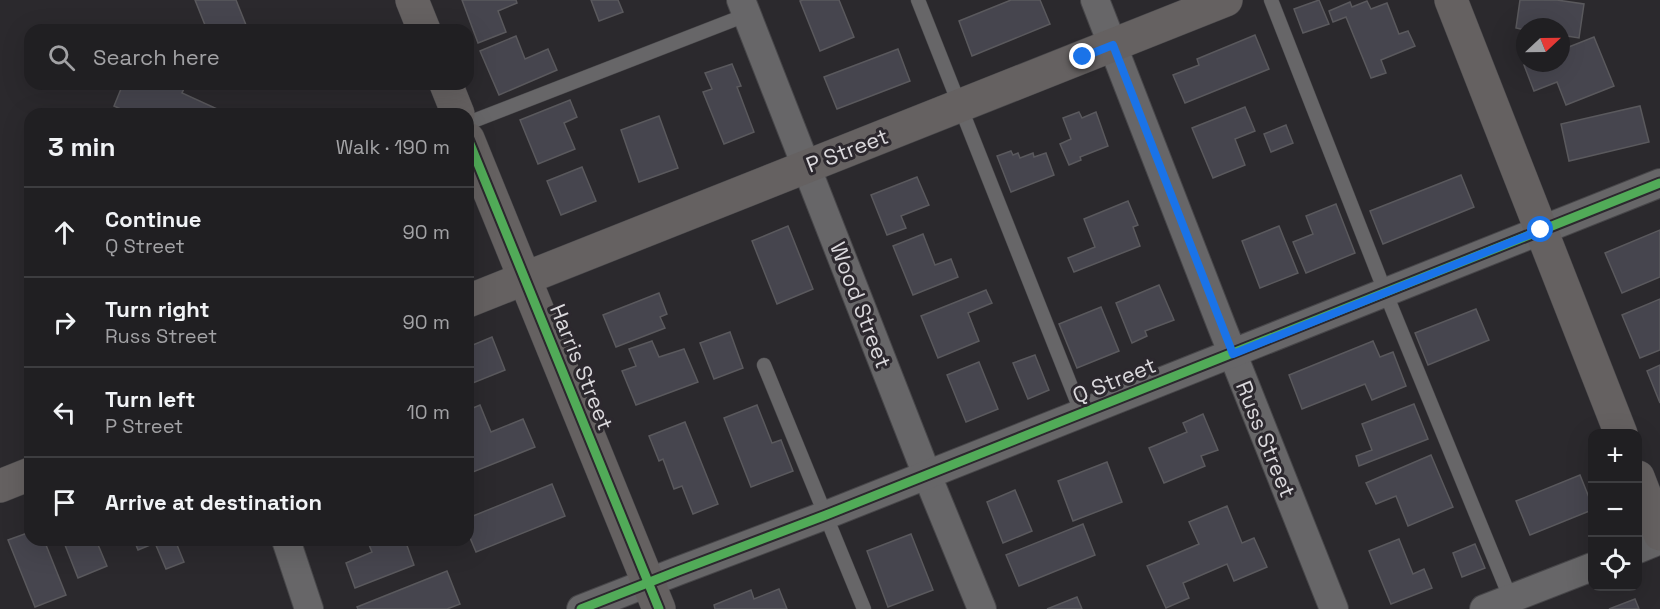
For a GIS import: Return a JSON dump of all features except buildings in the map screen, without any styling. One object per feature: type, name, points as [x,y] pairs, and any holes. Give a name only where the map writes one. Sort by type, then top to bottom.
[{"type":"main road","points":[[412,0],[422,24]]},
{"type":"main road","name":"P Street","points":[[474,299],[1226,0]]},
{"type":"main road","points":[[1451,0],[1619,429]]},
{"type":"main road","points":[[448,90],[456,108]]},
{"type":"main road","name":"Harris Street","points":[[474,155],[654,596]]},
{"type":"main road","points":[[0,486],[24,476]]},
{"type":"main road","points":[[1640,483],[1660,534]]},
{"type":"street","name":"Russ Street","points":[[1095,0],[1334,609]]},
{"type":"street","name":"Wood Street","points":[[743,7],[982,609]]},
{"type":"street","name":"Q Street","points":[[581,609],[654,596],[826,515],[1660,183]]},
{"type":"street","points":[[1642,547],[1660,540]]},
{"type":"street","points":[[288,546],[309,609]]},
{"type":"street","points":[[1503,606],[1588,569]]},
{"type":"lane","points":[[918,0],[1082,414]]},
{"type":"lane","points":[[1270,0],[1386,294],[1503,606]]},
{"type":"lane","points":[[474,120],[743,7]]},
{"type":"lane","points":[[764,365],[864,609]]},
{"type":"cycle path","points":[[474,154],[659,609]]},
{"type":"cycle path","points":[[581,609],[826,515],[1660,183]]},
{"type":"route","points":[[1083,57],[1113,45],[1233,354],[1541,230]]}]
